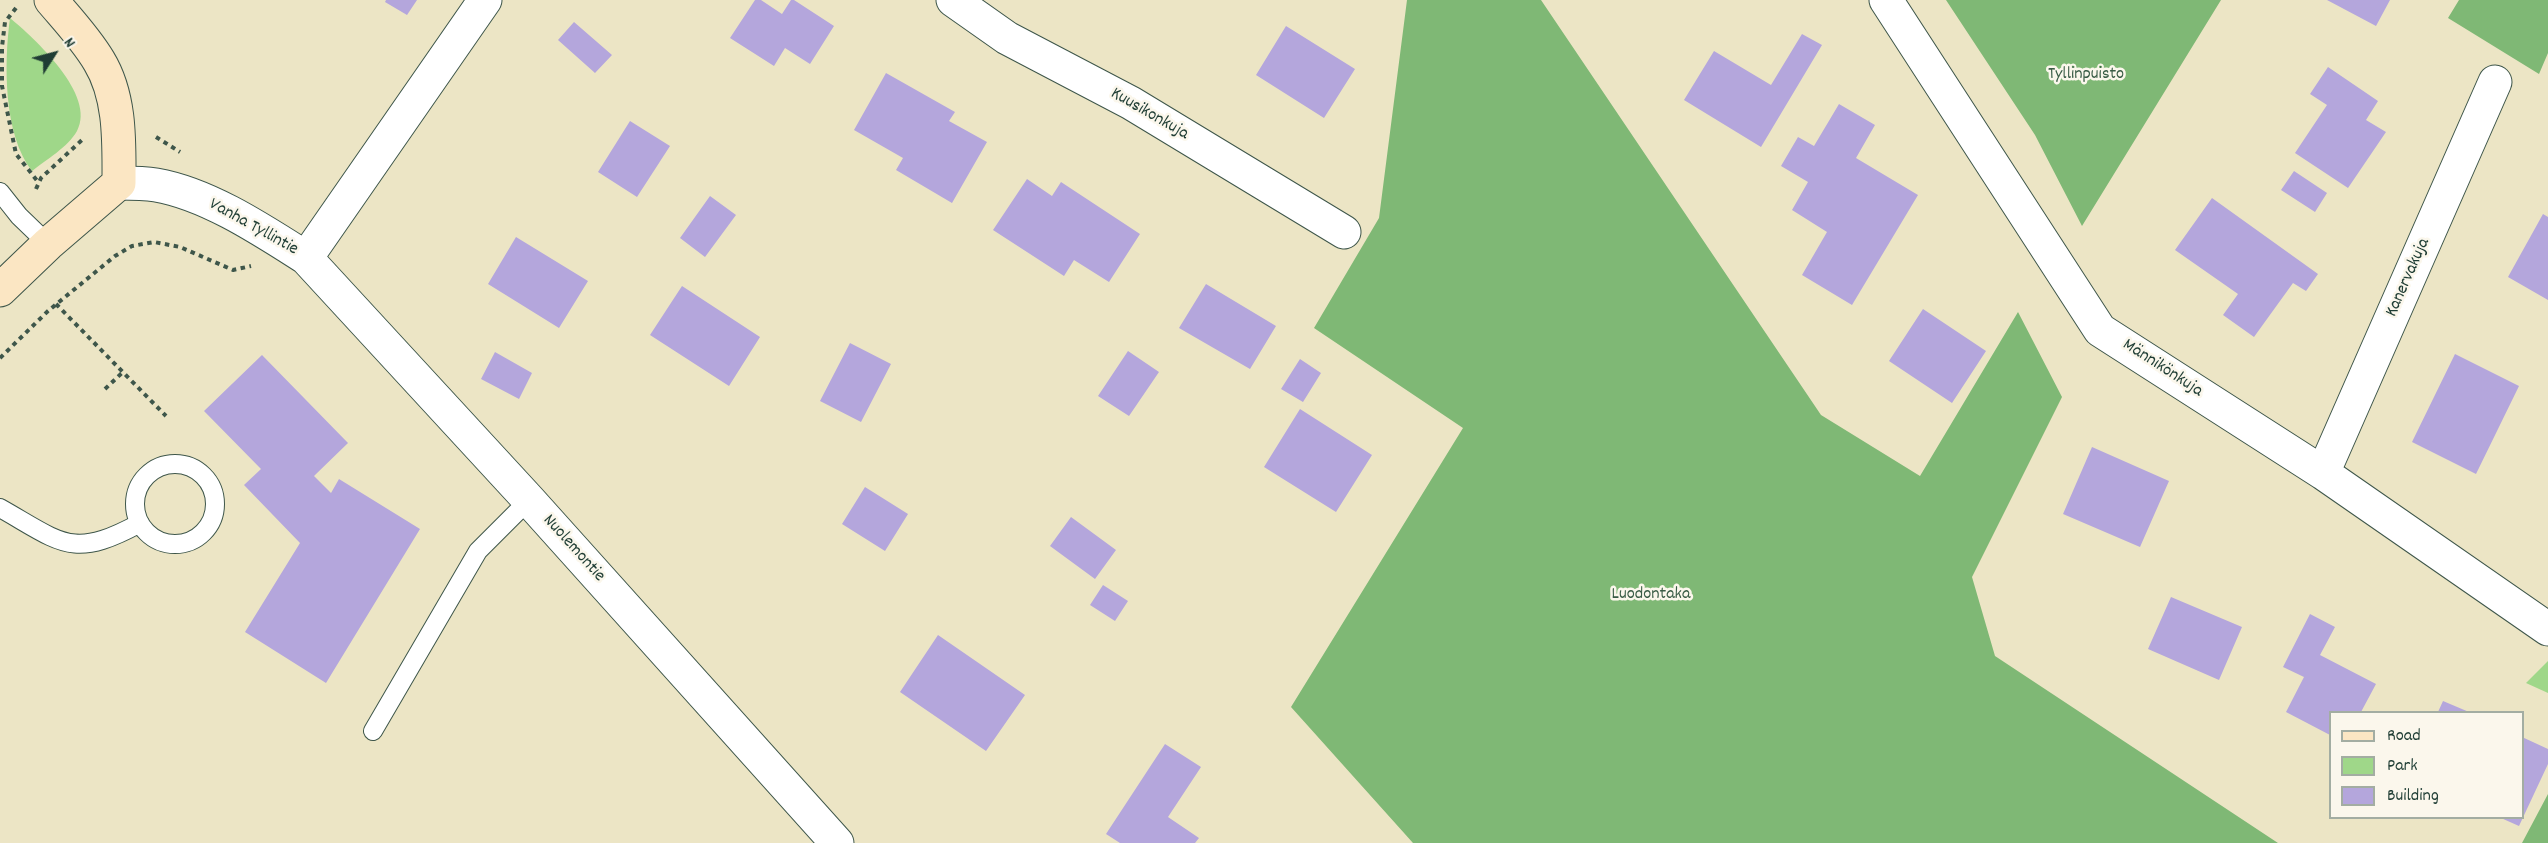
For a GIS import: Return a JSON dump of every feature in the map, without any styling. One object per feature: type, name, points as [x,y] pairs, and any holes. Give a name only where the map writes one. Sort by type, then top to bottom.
[{"type":"street","points":[[0,290],[48,244],[119,183],[119,136],[108,82],[100,63],[82,37],[51,0]]},
{"type":"street","name":"Vanha Tyllintie","points":[[119,183],[155,185],[194,195],[269,235],[306,258],[485,0]]},
{"type":"street","name":"Kuusikonkuja","points":[[952,0],[1007,38],[1131,103],[1344,232]]},
{"type":"street","name":"Männikönkuja","points":[[1886,0],[2100,330],[2323,473],[2548,629]]},
{"type":"street","name":"Kanervakuja","points":[[2323,473],[2495,82]]},
{"type":"street","name":"Nuolemontie","points":[[306,258],[529,500],[837,843]]},
{"type":"lane","points":[[0,192],[19,216],[48,244]]},
{"type":"lane","points":[[167,465],[188,465],[209,481],[214,493],[214,512],[206,529],[196,538],[172,543],[159,540],[148,533],[140,523],[136,510],[136,497],[140,484],[149,473],[167,465]]},
{"type":"lane","points":[[373,731],[478,551],[529,500]]},
{"type":"lane","points":[[0,508],[60,541],[75,545],[112,538],[140,523]]},
{"type":"path","points":[[16,8],[5,22],[2,47],[2,86],[16,154],[39,183]]},
{"type":"path","points":[[0,358],[56,304],[115,256],[132,246],[154,242],[180,247],[233,270],[245,269],[258,262],[269,235]]},
{"type":"path","points":[[56,304],[166,416]]},
{"type":"path","points":[[105,389],[123,372]]},
{"type":"green space","name":"Luodontaka","points":[[1407,0],[1541,0],[1821,415],[1920,476],[2018,312],[2062,397],[1972,577],[1995,656],[2278,843],[1413,843],[1291,707],[1463,428],[1314,328],[1379,218]]},
{"type":"green space","name":"Tyllinpuisto","points":[[1946,0],[2221,0],[2082,226],[2035,135]]},
{"type":"green space","points":[[2459,0],[2548,0],[2548,53],[2539,74],[2448,18]]},
{"type":"green space","points":[[10,18],[60,68],[78,101],[81,117],[73,137],[32,171],[22,156],[11,118],[7,76]]},
{"type":"green space","points":[[2548,661],[2548,693],[2526,683]]},
{"type":"green space","points":[[2548,794],[2548,843],[2522,843]]},
{"type":"building","points":[[386,0],[417,0],[407,15],[385,2]]},
{"type":"building","points":[[755,0],[761,0],[782,14],[791,0],[794,0],[834,26],[810,64],[785,48],[774,66],[730,38]]},
{"type":"building","points":[[2327,0],[2390,0],[2376,26]]},
{"type":"building","points":[[574,22],[612,55],[595,73],[558,40]]},
{"type":"building","points":[[1286,26],[1355,69],[1324,118],[1256,75]]},
{"type":"building","points":[[1802,34],[1822,45],[1761,147],[1684,100],[1714,51],[1771,85]]},
{"type":"building","points":[[2328,67],[2378,101],[2366,120],[2386,132],[2348,188],[2295,153],[2327,105],[2310,94]]},
{"type":"building","points":[[886,73],[955,112],[949,121],[987,142],[952,203],[896,170],[903,158],[854,130]]},
{"type":"building","points":[[1839,104],[1875,125],[1856,158],[1918,195],[1852,305],[1802,275],[1827,232],[1792,210],[1808,182],[1781,166],[1798,137],[1814,146]]},
{"type":"building","points":[[630,121],[670,146],[637,197],[598,172]]},
{"type":"building","points":[[2294,171],[2327,193],[2315,212],[2281,190]]},
{"type":"building","points":[[1027,179],[1052,196],[1061,182],[1140,234],[1109,282],[1074,260],[1064,276],[993,230]]},
{"type":"building","points":[[710,196],[736,215],[705,257],[680,238]]},
{"type":"building","points":[[2212,198],[2318,274],[2306,291],[2293,283],[2254,337],[2223,315],[2238,294],[2175,250]]},
{"type":"building","points":[[2543,214],[2548,217],[2548,300],[2508,277]]},
{"type":"building","points":[[516,237],[588,281],[559,328],[488,284]]},
{"type":"building","points":[[1206,284],[1276,326],[1250,369],[1179,328]]},
{"type":"building","points":[[682,286],[760,337],[729,386],[650,335]]},
{"type":"building","points":[[1923,309],[1986,351],[1952,403],[1889,361]]},
{"type":"building","points":[[850,343],[891,364],[861,422],[820,401]]},
{"type":"building","points":[[1128,351],[1159,372],[1129,416],[1098,396]]},
{"type":"building","points":[[495,352],[532,373],[519,399],[481,379]]},
{"type":"building","points":[[2455,354],[2519,386],[2476,474],[2412,442]]},
{"type":"building","points":[[262,355],[348,443],[314,476],[331,493],[339,479],[420,529],[326,683],[245,632],[300,543],[244,485],[261,469],[204,411]]},
{"type":"building","points":[[1300,359],[1321,373],[1303,402],[1281,389]]},
{"type":"building","points":[[1300,409],[1372,455],[1336,512],[1264,467]]},
{"type":"building","points":[[2092,447],[2169,481],[2140,547],[2063,514]]},
{"type":"building","points":[[865,487],[908,514],[885,551],[842,524]]},
{"type":"building","points":[[1071,517],[1116,550],[1095,579],[1050,546]]},
{"type":"building","points":[[1103,585],[1128,601],[1115,621],[1090,605]]},
{"type":"building","points":[[2171,597],[2242,627],[2219,680],[2148,649]]},
{"type":"building","points":[[2310,614],[2335,627],[2320,655],[2376,684],[2362,711],[2329,711],[2329,734],[2286,712],[2304,677],[2283,667]]},
{"type":"building","points":[[938,635],[1025,695],[986,751],[900,692]]},
{"type":"building","points":[[2443,701],[2467,711],[2438,711]]},
{"type":"building","points":[[2524,738],[2548,749],[2548,764],[2524,815]]},
{"type":"building","points":[[1165,744],[1201,767],[1168,817],[1199,838],[1195,843],[1120,843],[1106,834]]},
{"type":"building","points":[[2503,819],[2522,819],[2519,826]]}]
